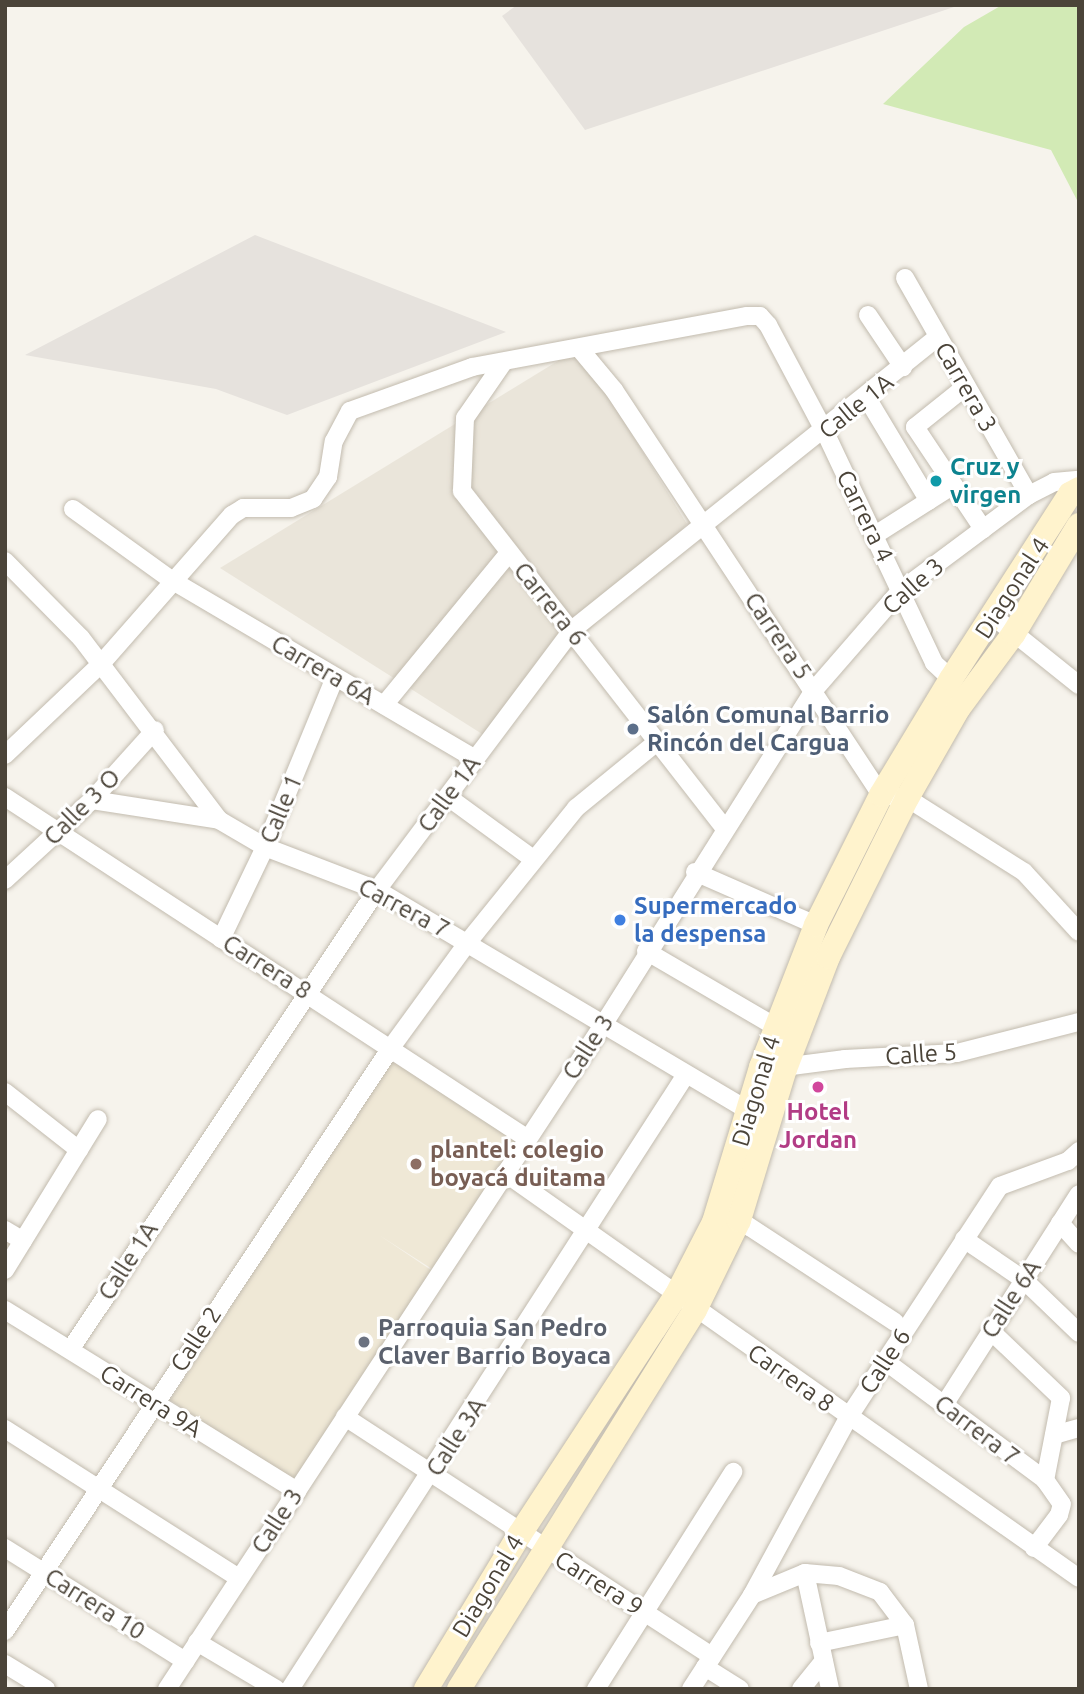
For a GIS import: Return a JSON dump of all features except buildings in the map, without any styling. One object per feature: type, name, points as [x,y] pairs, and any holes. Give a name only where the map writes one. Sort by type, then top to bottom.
[{"type":"street","name":"Carrera 3","points":[[905,278],[1029,495]]},
{"type":"street","points":[[868,315],[903,367]]},
{"type":"street","name":"Carrera 4","points":[[579,348],[760,316],[825,432],[934,663],[951,678]]},
{"type":"street","name":"Calle 1A","points":[[70,1350],[307,991],[377,890],[448,797],[473,758],[572,630],[825,432],[938,337]]},
{"type":"street","points":[[5,755],[100,665],[222,523],[243,508],[291,508],[313,499],[328,477],[334,441],[350,411],[472,367],[579,348]]},
{"type":"street","name":"Carrera 5","points":[[579,348],[601,372],[881,795]]},
{"type":"street","name":"Carrera 6","points":[[503,363],[465,418],[460,455],[462,491],[724,827]]},
{"type":"street","points":[[965,387],[915,427],[983,529]]},
{"type":"street","points":[[867,398],[929,501]]},
{"type":"street","name":"Calle 3","points":[[167,1689],[605,1022],[695,872],[814,691],[900,591],[1029,495],[1055,482],[1079,480]]},
{"type":"street","points":[[875,535],[952,486]]},
{"type":"street","name":"Diagonal 4","points":[[773,1068],[776,1027],[816,925],[881,795],[951,678],[995,617],[1070,494],[1079,489]]},
{"type":"street","name":"Carrera 6A","points":[[73,509],[173,581],[473,758]]},
{"type":"street","name":"Diagonal 4","points":[[426,1689],[520,1534],[686,1303],[739,1220],[759,1116],[773,1068],[907,798],[958,709],[1014,633],[1079,525]]},
{"type":"street","points":[[384,705],[509,553]]},
{"type":"street","name":"Carrera 7","points":[[5,561],[54,606],[155,730],[219,820],[265,847],[377,890],[605,1022],[685,1076],[759,1116]]},
{"type":"street","points":[[995,617],[1079,685]]},
{"type":"street","name":"Calle 1","points":[[221,939],[265,847],[335,677]]},
{"type":"street","name":"Calle 3 O","points":[[5,880],[92,800],[155,730]]},
{"type":"street","points":[[390,1049],[467,942],[576,808],[657,742]]},
{"type":"street","points":[[881,795],[907,798],[1024,872],[1078,930]]},
{"type":"street","name":"Carrera 8","points":[[5,797],[221,939],[307,991],[528,1139]]},
{"type":"street","points":[[448,797],[533,859]]},
{"type":"street","points":[[92,800],[219,820]]},
{"type":"street","points":[[695,872],[816,925]]},
{"type":"street","points":[[646,951],[776,1027]]},
{"type":"street","name":"Calle 5","points":[[773,1068],[845,1059],[957,1053],[1079,1022]]},
{"type":"street","name":"Calle 2","points":[[5,1631],[390,1049]]},
{"type":"street","name":"Calle 3A","points":[[290,1689],[433,1473],[685,1076]]},
{"type":"street","points":[[5,1092],[79,1150]]},
{"type":"street","name":"Diagonal 4","points":[[459,1689],[548,1551],[686,1303],[714,1222],[759,1116]]},
{"type":"street","points":[[5,1270],[98,1119]]},
{"type":"street","name":"Calle 6","points":[[691,1689],[752,1595],[848,1418],[1000,1186],[1075,1161]]},
{"type":"street","name":"Carrera 8","points":[[505,1172],[848,1418],[1079,1578]]},
{"type":"street","name":"Calle 6A","points":[[944,1405],[1079,1194]]},
{"type":"street","points":[[739,1220],[895,1322]]},
{"type":"street","points":[[1060,1223],[1079,1244]]},
{"type":"street","points":[[5,1230],[23,1241]]},
{"type":"street","points":[[964,1239],[1024,1280],[1079,1333]]},
{"type":"street","name":"Carrera 9A","points":[[5,1310],[297,1491]]},
{"type":"street","points":[[991,1331],[1061,1398],[1045,1480]]},
{"type":"street","name":"Carrera 7","points":[[886,1362],[1071,1502]]},
{"type":"street","name":"Carrera 9","points":[[345,1418],[433,1473],[520,1534],[645,1611],[740,1689]]},
{"type":"street","points":[[5,1429],[239,1578]]},
{"type":"street","points":[[1054,1435],[1079,1429]]},
{"type":"street","points":[[596,1689],[733,1472]]},
{"type":"street","points":[[1034,1548],[1071,1502]]},
{"type":"street","name":"Carrera 10","points":[[5,1548],[185,1661]]},
{"type":"street","points":[[752,1595],[805,1573],[839,1576],[880,1592],[905,1625],[919,1689]]},
{"type":"street","points":[[805,1573],[830,1689]]},
{"type":"street","points":[[819,1643],[905,1625]]},
{"type":"street","points":[[197,1642],[276,1689]]},
{"type":"street","points":[[801,1689],[824,1661]]},
{"type":"street","points":[[5,1664],[46,1689]]},
{"type":"shaded area","points":[[517,5],[960,5],[585,130],[502,16]]},
{"type":"shaded area","points":[[255,235],[506,332],[287,415],[216,389],[25,355]]},
{"type":"shaded area","points":[[579,348],[687,524],[490,739],[220,568]]},
{"type":"shaded area","points":[[390,1049],[528,1139],[432,1269],[379,1235],[434,1272],[295,1483],[170,1400],[308,1189]]},
{"type":"green space","points":[[1002,5],[1079,5],[1079,204],[1051,150],[883,104],[964,27]]},
{"type":"place","name":"Cruz y virgen","points":[[936,481]]},
{"type":"place","name":"Salón Comunal Barrio Rincón del Cargua","points":[[633,729]]},
{"type":"place","name":"Supermercado la despensa","points":[[620,920]]},
{"type":"place","name":"Hotel Jordan","points":[[818,1087]]},
{"type":"place","name":"plantel: colegio boyacá duitama","points":[[416,1164]]},
{"type":"place","name":"Parroquia San Pedro Claver Barrio Boyaca","points":[[364,1342]]}]
